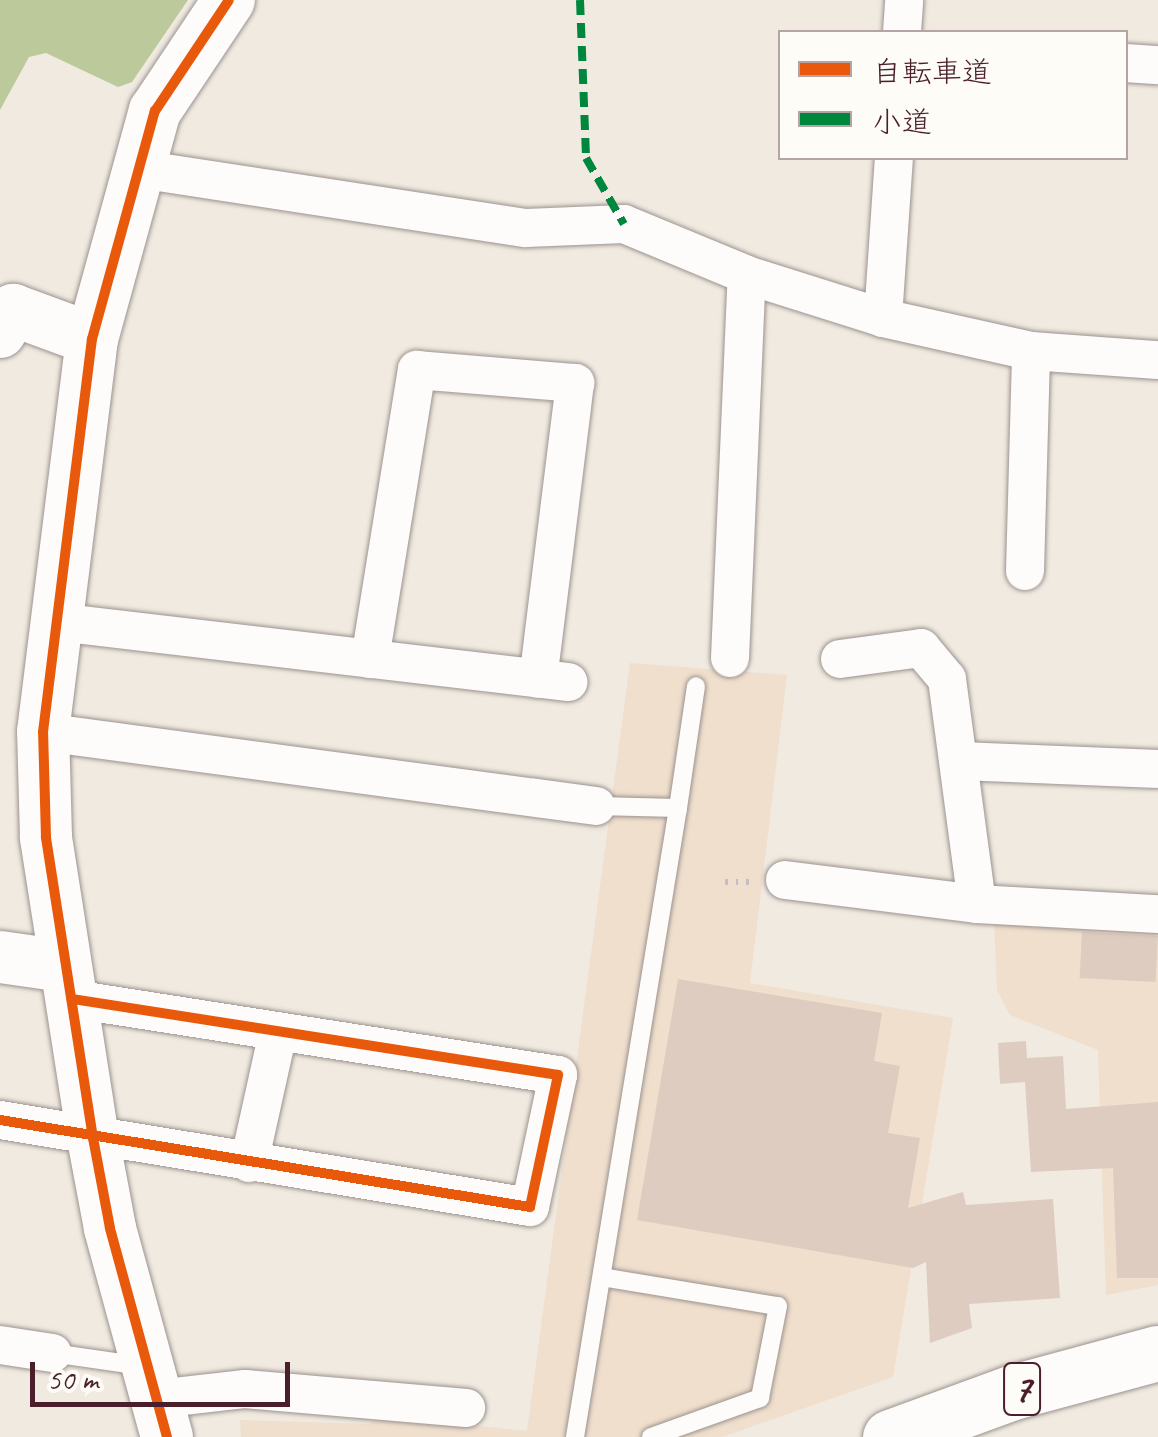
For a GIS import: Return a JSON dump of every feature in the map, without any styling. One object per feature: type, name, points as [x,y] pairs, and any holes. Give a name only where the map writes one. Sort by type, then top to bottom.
[{"type":"highway","name":"7","points":[[890,1437],[1013,1392],[1158,1353]]},
{"type":"street","points":[[229,0],[154,112],[92,339],[56,622],[43,732],[46,836],[93,1138],[110,1228],[157,1401],[245,1389],[466,1408]]},
{"type":"street","points":[[902,30],[904,0]]},
{"type":"street","points":[[1128,63],[1158,65]]},
{"type":"street","points":[[883,318],[894,160]]},
{"type":"street","points":[[140,169],[526,228],[624,224],[746,275],[883,318],[1031,351],[1158,360]]},
{"type":"street","points":[[730,658],[746,275]]},
{"type":"street","points":[[4,316],[92,339]]},
{"type":"street","points":[[1025,571],[1031,351]]},
{"type":"street","points":[[56,622],[553,680],[575,383],[417,370],[370,658]]},
{"type":"street","points":[[840,659],[921,648],[947,679],[961,761],[977,904]]},
{"type":"street","points":[[43,732],[596,806]]},
{"type":"street","points":[[961,761],[1158,769]]},
{"type":"street","points":[[785,880],[977,904],[1158,914]]},
{"type":"street","points":[[0,957],[68,983],[278,1032],[558,1076],[530,1208],[0,1120]]},
{"type":"street","points":[[249,1162],[278,1032]]},
{"type":"street","points":[[0,1345],[52,1353]]},
{"type":"lane","points":[[575,1437],[696,686]]},
{"type":"lane","points":[[596,806],[678,808]]},
{"type":"lane","points":[[602,1277],[778,1306],[760,1398],[692,1430],[651,1437]]},
{"type":"lane","points":[[52,1353],[157,1401]]},
{"type":"shaded area","points":[[630,663],[787,675],[750,983],[953,1018],[893,1377],[722,1437],[241,1437],[240,1420],[368,1424],[385,1416],[527,1431]]},
{"type":"shaded area","points":[[994,920],[1158,928],[1158,1285],[1106,1295],[1098,1050],[1010,1015],[997,990]]},
{"type":"green space","points":[[0,0],[188,0],[132,82],[118,87],[46,53],[29,57],[0,110]]},
{"type":"building","points":[[1082,932],[1158,936],[1155,982],[1080,978]]},
{"type":"building","points":[[678,979],[882,1013],[874,1061],[900,1066],[888,1133],[920,1138],[908,1208],[963,1192],[966,1205],[1053,1199],[1060,1298],[969,1304],[972,1328],[930,1343],[926,1262],[913,1268],[637,1220]]},
{"type":"building","points":[[1026,1041],[1027,1058],[1063,1056],[1066,1109],[1158,1102],[1158,1278],[1117,1278],[1113,1168],[1031,1172],[1025,1082],[1000,1084],[998,1043]]},
{"type":"marked path","points":[[580,0],[586,158],[624,224]]},
{"type":"cycle path","points":[[167,1437],[110,1228],[93,1138],[46,837],[43,732],[92,339],[155,111],[229,0]]},
{"type":"cycle path","points":[[0,1120],[530,1207],[558,1075],[72,999]]}]
